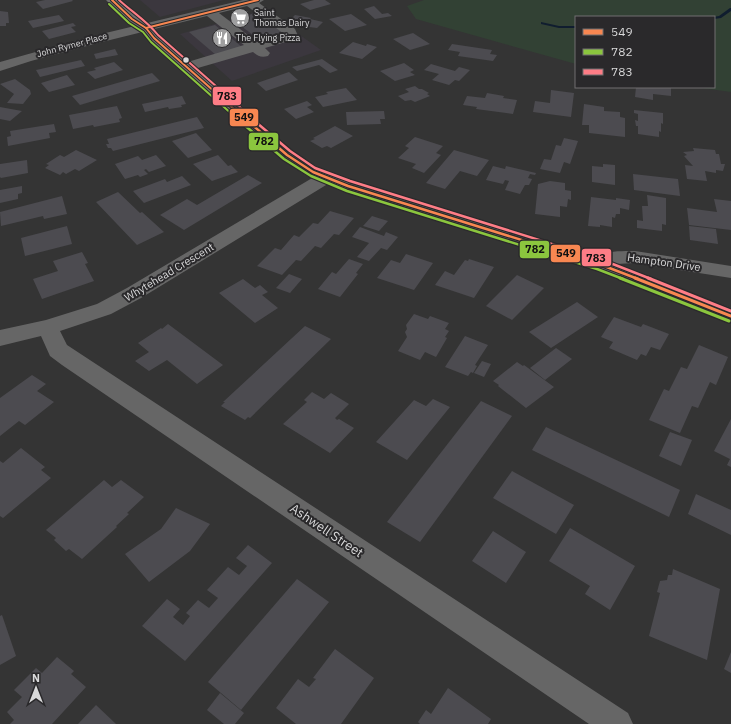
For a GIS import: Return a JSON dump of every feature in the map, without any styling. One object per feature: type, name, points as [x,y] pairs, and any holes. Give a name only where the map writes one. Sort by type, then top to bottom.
[{"type":"main road","points":[[112,0],[132,19],[146,28],[154,38],[186,67],[287,155],[313,172],[325,178],[599,264],[731,316]]},
{"type":"street","name":"John Rymer Place","points":[[0,67],[27,57],[253,1]]},
{"type":"street","points":[[186,67],[289,37],[292,34],[253,1]]},
{"type":"street","points":[[208,12],[269,58]]},
{"type":"street","name":"Whytehead Crescent","points":[[0,338],[48,327],[104,309],[134,293],[325,178]]},
{"type":"street","name":"Hampton Drive","points":[[599,264],[613,258],[635,257],[731,272]]},
{"type":"street","name":"Ashwell Street","points":[[48,327],[58,350],[70,359],[617,724]]},
{"type":"shaded area","points":[[140,0],[224,0],[160,17]]},
{"type":"shaded area","points":[[262,8],[321,50],[232,81],[180,34],[257,12]]},
{"type":"green space","points":[[424,0],[731,0],[731,92],[702,88],[715,88],[715,16],[575,16],[575,64],[416,19],[407,6]]},
{"type":"building","points":[[45,0],[73,1],[43,9],[36,2]]},
{"type":"building","points":[[314,0],[325,0],[331,4],[310,10],[300,4]]},
{"type":"building","points":[[374,6],[382,14],[388,13],[392,16],[375,19],[364,9]]},
{"type":"building","points":[[0,11],[8,12],[9,23],[6,23],[6,26],[0,26]]},
{"type":"building","points":[[258,12],[288,33],[261,41],[233,20]]},
{"type":"building","points":[[351,14],[367,25],[345,31],[329,19]]},
{"type":"building","points":[[59,15],[64,21],[33,28],[28,21]]},
{"type":"building","points":[[295,15],[323,22],[317,28],[286,24]]},
{"type":"building","points":[[73,23],[76,26],[71,27],[76,32],[49,39],[42,31]]},
{"type":"building","points":[[215,25],[242,47],[216,55],[189,32]]},
{"type":"building","points":[[413,33],[430,44],[410,50],[393,39]]},
{"type":"building","points":[[353,42],[366,46],[367,44],[377,47],[362,59],[339,53]]},
{"type":"building","points":[[452,44],[492,50],[490,54],[497,55],[493,61],[458,56],[460,52],[448,50]]},
{"type":"building","points":[[115,49],[118,55],[96,59],[94,54]]},
{"type":"building","points":[[322,59],[338,70],[330,73],[319,65],[297,71],[292,67]]},
{"type":"building","points":[[81,60],[85,66],[40,77],[36,70]]},
{"type":"building","points":[[114,62],[123,70],[95,79],[87,72],[96,70],[94,68]]},
{"type":"building","points":[[404,63],[414,70],[410,72],[415,75],[395,81],[380,71]]},
{"type":"building","points":[[431,64],[455,71],[459,67],[470,70],[459,81],[455,80],[449,85],[432,80],[439,74],[424,70]]},
{"type":"building","points":[[289,72],[298,80],[266,91],[257,83]]},
{"type":"building","points":[[152,73],[160,81],[80,105],[72,96]]},
{"type":"building","points":[[67,75],[75,85],[49,92],[41,83]]},
{"type":"building","points":[[15,79],[30,90],[31,94],[23,104],[7,103],[14,94],[0,84]]},
{"type":"building","points":[[415,86],[429,93],[427,94],[430,96],[415,102],[411,100],[405,101],[398,96],[409,92],[405,89]]},
{"type":"building","points":[[346,88],[357,100],[323,107],[315,97],[328,94],[326,92]]},
{"type":"building","points":[[636,88],[671,88],[671,96],[653,94],[653,100],[635,97]]},
{"type":"building","points":[[551,90],[574,93],[571,117],[533,112],[535,101],[550,103]]},
{"type":"building","points":[[487,93],[504,96],[503,98],[517,100],[513,114],[476,109],[477,107],[463,105],[467,96],[485,98]]},
{"type":"building","points":[[182,96],[186,104],[181,105],[182,107],[169,109],[168,107],[145,112],[142,104]]},
{"type":"building","points":[[307,101],[312,105],[307,107],[314,112],[296,119],[284,109]]},
{"type":"building","points":[[584,104],[604,107],[604,111],[620,112],[620,117],[625,118],[625,137],[589,133],[589,125],[582,125]]},
{"type":"building","points":[[117,106],[122,118],[119,119],[120,122],[73,129],[69,115]]},
{"type":"building","points":[[0,107],[22,111],[10,121],[0,119]]},
{"type":"building","points":[[634,110],[663,113],[663,124],[661,123],[661,132],[659,131],[659,137],[638,134],[638,126],[636,126],[635,120],[638,121],[638,114],[634,113]]},
{"type":"building","points":[[384,111],[385,119],[380,119],[381,124],[347,125],[346,112]]},
{"type":"building","points":[[197,117],[204,128],[113,151],[111,148],[108,148],[106,144],[109,144],[107,139]]},
{"type":"building","points":[[54,124],[56,132],[49,133],[50,138],[8,146],[7,137],[11,136],[10,131]]},
{"type":"building","points":[[335,126],[353,136],[331,148],[327,146],[322,148],[310,141],[315,139],[313,138]]},
{"type":"building","points":[[196,133],[212,150],[188,158],[172,141]]},
{"type":"building","points":[[415,137],[443,146],[436,153],[441,155],[424,173],[412,168],[416,164],[398,158],[409,148],[405,146]]},
{"type":"building","points":[[564,138],[578,141],[570,164],[564,162],[560,173],[540,169],[544,159],[551,160],[556,145],[561,146]]},
{"type":"building","points":[[693,148],[715,150],[716,154],[719,154],[721,164],[725,164],[723,171],[716,170],[716,173],[705,171],[707,181],[687,179],[685,165],[693,166],[684,156],[687,155],[683,152],[694,151]]},
{"type":"building","points":[[76,150],[97,160],[79,171],[75,169],[66,174],[63,172],[60,175],[45,168],[49,165],[46,164],[60,155],[64,157]]},
{"type":"building","points":[[454,150],[489,160],[477,176],[460,171],[445,189],[426,183]]},
{"type":"building","points":[[156,155],[166,166],[149,172],[146,169],[144,170],[148,174],[140,177],[138,175],[125,179],[115,164],[138,156],[142,160]]},
{"type":"building","points":[[218,155],[228,166],[231,165],[238,172],[212,181],[193,164]]},
{"type":"building","points":[[27,160],[28,173],[0,177],[0,164]]},
{"type":"building","points":[[603,164],[615,165],[615,185],[592,182],[592,166],[603,167]]},
{"type":"building","points":[[493,166],[505,169],[506,166],[536,173],[535,175],[530,174],[528,178],[532,179],[529,185],[525,185],[520,194],[505,190],[509,181],[505,180],[503,184],[486,180]]},
{"type":"building","points":[[633,174],[678,179],[680,196],[634,190]]},
{"type":"building","points":[[248,175],[262,183],[184,230],[160,215],[187,199],[197,205]]},
{"type":"building","points":[[182,176],[191,185],[144,203],[133,191],[165,179],[167,182]]},
{"type":"building","points":[[550,181],[565,183],[565,190],[571,191],[571,200],[568,199],[567,207],[560,206],[560,217],[535,214],[538,184]]},
{"type":"building","points":[[22,186],[22,193],[18,194],[18,199],[0,203],[0,190]]},
{"type":"building","points":[[118,192],[140,213],[142,212],[164,232],[137,245],[96,202]]},
{"type":"building","points":[[647,195],[666,198],[666,225],[662,224],[662,231],[637,228],[637,220],[643,221],[642,206],[648,206]]},
{"type":"building","points":[[62,196],[67,214],[44,219],[43,216],[1,226],[0,212]]},
{"type":"building","points":[[591,197],[630,200],[629,210],[620,208],[620,214],[616,214],[615,218],[612,217],[612,227],[600,225],[600,227],[588,226]]},
{"type":"building","points":[[714,199],[731,201],[731,230],[689,225],[687,208],[717,212]]},
{"type":"building","points":[[330,211],[354,218],[339,235],[334,234],[321,248],[315,246],[301,261],[296,260],[282,275],[257,266],[275,248],[281,250],[294,235],[299,237],[313,223],[318,224]]},
{"type":"building","points":[[372,216],[388,221],[379,231],[363,226]]},
{"type":"building","points":[[67,226],[72,244],[25,256],[21,238]]},
{"type":"building","points":[[689,226],[716,229],[718,244],[690,240]]},
{"type":"building","points":[[360,227],[384,236],[386,232],[398,237],[387,250],[381,248],[369,261],[357,257],[369,243],[352,237]]},
{"type":"building","points":[[82,252],[88,263],[85,264],[94,281],[42,299],[33,279],[58,271],[53,261]]},
{"type":"building","points":[[406,254],[433,263],[414,290],[377,278],[391,260],[400,263]]},
{"type":"building","points":[[349,259],[363,264],[356,273],[358,274],[340,297],[318,289],[332,272],[336,274]]},
{"type":"building","points":[[469,259],[494,267],[474,298],[435,285],[445,271],[454,275],[465,260],[468,261]]},
{"type":"building","points":[[289,274],[302,279],[290,293],[276,288]]},
{"type":"building","points":[[517,275],[544,288],[512,320],[486,306]]},
{"type":"building","points":[[243,279],[255,288],[260,285],[268,292],[262,295],[278,308],[255,323],[219,293]]},
{"type":"building","points":[[577,302],[598,317],[551,348],[529,332]]},
{"type":"building","points":[[414,314],[428,319],[430,316],[449,323],[445,329],[449,331],[445,337],[447,338],[436,357],[425,352],[420,360],[398,351],[407,337],[405,332],[407,329],[406,325]]},
{"type":"building","points":[[614,317],[641,327],[643,324],[669,334],[660,350],[651,347],[646,356],[641,354],[637,360],[609,348],[613,342],[601,337]]},
{"type":"building","points":[[168,324],[223,365],[197,384],[167,360],[149,371],[135,361],[149,352],[138,343]]},
{"type":"building","points":[[305,326],[331,339],[250,418],[248,417],[245,420],[221,406],[225,402],[223,402]]},
{"type":"building","points":[[465,336],[488,345],[475,365],[477,366],[473,373],[471,372],[468,376],[445,367]]},
{"type":"building","points":[[699,345],[728,357],[716,385],[710,382],[698,408],[692,406],[680,433],[649,420],[664,389],[669,391],[681,367],[687,369]]},
{"type":"building","points":[[556,348],[572,359],[545,380],[530,368]]},
{"type":"building","points":[[482,361],[491,364],[484,377],[474,373]]},
{"type":"building","points":[[517,362],[523,366],[524,365],[554,387],[526,408],[493,381]]},
{"type":"building","points":[[32,375],[46,384],[37,391],[54,402],[25,425],[19,421],[0,436],[0,398]]},
{"type":"building","points":[[312,392],[324,399],[331,393],[349,404],[335,418],[354,428],[330,453],[283,424],[307,402],[304,400]]},
{"type":"building","points":[[433,399],[450,407],[407,460],[376,442],[414,400],[426,406]]},
{"type":"building","points":[[481,401],[512,416],[420,542],[387,522]]},
{"type":"building","points":[[731,419],[731,467],[727,465],[730,459],[714,451]]},
{"type":"building","points":[[546,427],[680,490],[669,517],[532,450]]},
{"type":"building","points":[[670,432],[692,440],[681,466],[659,456]]},
{"type":"building","points":[[21,448],[45,467],[41,470],[51,478],[3,518],[0,516],[0,461],[3,463]]},
{"type":"building","points":[[512,471],[574,505],[556,534],[493,498]]},
{"type":"building","points":[[104,480],[112,487],[121,480],[144,497],[127,513],[129,514],[116,526],[117,527],[82,559],[69,549],[66,551],[54,540],[56,538],[46,530]]},
{"type":"building","points":[[696,494],[731,510],[731,535],[688,514]]},
{"type":"building","points":[[176,508],[210,524],[190,551],[149,582],[125,554],[161,529]]},
{"type":"building","points":[[570,528],[635,566],[610,610],[585,594],[590,586],[549,561]]},
{"type":"building","points":[[493,531],[526,552],[506,583],[472,561]]},
{"type":"building","points":[[248,545],[272,563],[185,661],[142,626],[167,599],[180,609],[173,617],[183,625],[190,616],[186,613],[198,600],[209,608],[218,598],[207,590],[228,567],[239,575],[247,566],[236,558]]},
{"type":"building","points":[[673,569],[720,589],[707,660],[649,636],[660,593],[657,592],[660,581],[667,580],[668,575],[672,575]]},
{"type":"building","points":[[297,579],[329,602],[241,710],[208,682]]},
{"type":"building","points":[[2,615],[16,656],[0,665],[0,616]]},
{"type":"building","points":[[335,649],[374,678],[341,724],[296,724],[276,708],[298,679],[309,687],[316,679],[313,678]]},
{"type":"building","points":[[731,652],[731,673],[724,669]]},
{"type":"building","points":[[57,657],[74,671],[71,674],[86,687],[52,724],[10,724],[14,720],[7,712],[22,697],[14,690],[36,668],[42,673]]},
{"type":"building","points":[[448,688],[491,719],[488,724],[420,724],[418,722],[426,710],[431,714]]},
{"type":"building","points":[[220,693],[244,713],[235,724],[224,724],[207,710]]},
{"type":"building","points":[[96,705],[116,724],[78,724]]},
{"type":"waterway","points":[[715,18],[720,17],[731,9]]},
{"type":"waterway","points":[[542,23],[559,27],[575,27]]},
{"type":"transit line","name":"549","points":[[112,0],[132,19],[146,28],[154,38],[186,67],[287,155],[313,172],[348,186],[599,264],[731,316]]},
{"type":"transit line","name":"783","points":[[119,0],[135,15],[149,24],[158,35],[189,63],[290,151],[315,168],[350,181],[600,259],[731,311]]},
{"type":"transit line","name":"549","points":[[146,28],[258,0]]},
{"type":"transit line","name":"782","points":[[109,4],[129,23],[143,32],[151,42],[183,71],[284,159],[311,176],[347,191],[597,269],[729,321]]},
{"type":"place","name":"Saint Thomas Dairy","points":[[240,18]]},
{"type":"place","name":"The Flying Pizza","points":[[222,38]]}]
